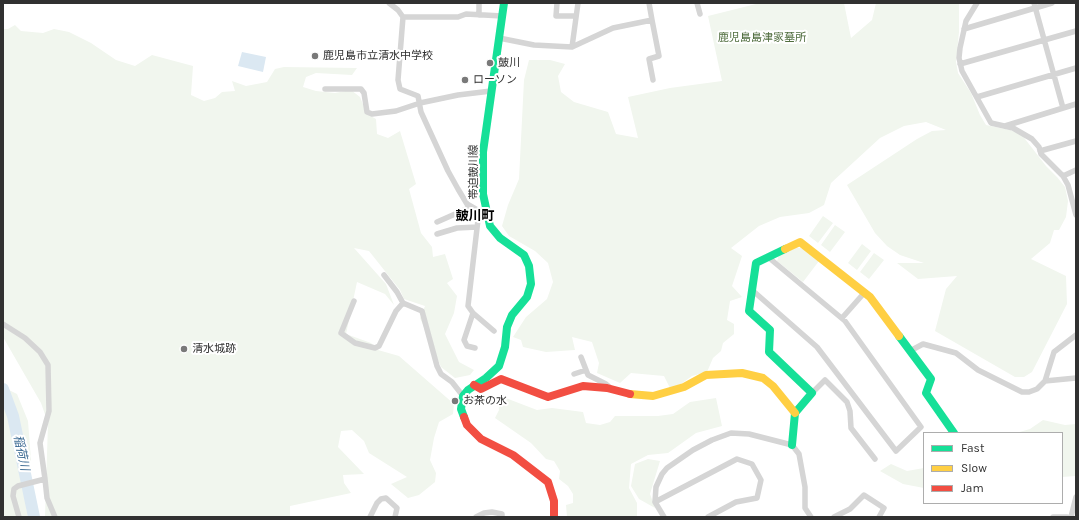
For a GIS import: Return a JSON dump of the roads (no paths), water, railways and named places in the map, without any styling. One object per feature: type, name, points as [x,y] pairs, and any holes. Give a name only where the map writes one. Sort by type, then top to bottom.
[{"type":"street","points":[[389,3],[398,10],[403,17],[398,80],[400,89],[402,91],[414,93],[418,96],[421,112],[448,171],[467,204],[482,212],[477,227],[468,306],[473,313],[494,331]]},
{"type":"street","points":[[479,3],[479,15]]},
{"type":"street","name":"帯迫皷川線","points":[[464,396],[474,385],[486,378],[499,366],[505,347],[507,327],[512,315],[529,293],[531,284],[529,266],[524,255],[495,233],[482,212],[483,152],[504,3]]},
{"type":"street","points":[[557,3],[556,16],[576,16]]},
{"type":"street","points":[[572,47],[578,3]]},
{"type":"street","points":[[649,3],[659,56],[649,59],[653,80]]},
{"type":"street","points":[[697,3],[700,14]]},
{"type":"street","points":[[977,3],[966,21],[964,29],[960,48],[960,64],[962,72],[991,123],[1013,128],[1024,134],[1036,144],[1046,160],[1063,176],[1068,185],[1076,215]]},
{"type":"street","points":[[964,29],[1035,5],[1052,3]]},
{"type":"street","points":[[1035,5],[1063,108]]},
{"type":"street","points":[[403,17],[458,17],[466,14],[502,16]]},
{"type":"street","points":[[499,38],[534,45],[572,47],[613,28],[652,20]]},
{"type":"street","points":[[960,64],[1076,32]]},
{"type":"street","points":[[977,97],[1076,68]]},
{"type":"street","points":[[325,89],[361,89],[364,93],[367,112],[372,114],[396,111],[420,103],[458,95],[491,91]]},
{"type":"street","points":[[1003,126],[1076,104]]},
{"type":"street","points":[[1040,151],[1076,141]]},
{"type":"street","points":[[1063,176],[1076,170]]},
{"type":"street","points":[[437,222],[471,207]]},
{"type":"street","points":[[437,234],[457,228],[477,227]]},
{"type":"street","points":[[812,393],[769,352],[770,330],[749,311],[756,263],[800,242],[865,292],[932,380],[926,393],[953,432]]},
{"type":"street","points":[[752,290],[817,347],[896,451],[921,427],[842,318],[768,257]]},
{"type":"street","points":[[384,275],[397,292],[403,303],[422,311],[437,366],[441,374],[452,382],[464,396],[461,409],[467,425],[481,439],[513,455],[548,482],[554,501],[554,517]]},
{"type":"street","points":[[842,318],[865,292]]},
{"type":"street","points":[[354,302],[341,333],[355,343],[375,348],[379,346],[396,311],[403,303]]},
{"type":"street","points":[[473,313],[464,340],[468,346],[475,348]]},
{"type":"street","points":[[3,324],[25,338],[40,352],[48,365],[49,411],[40,444],[43,480],[47,498],[54,517]]},
{"type":"street","points":[[910,351],[923,344],[956,353],[978,370],[1022,392],[1029,392],[1037,389],[1045,381],[1054,352],[1076,335]]},
{"type":"street","points":[[581,357],[588,375],[614,390]]},
{"type":"street","points":[[574,374],[586,370]]},
{"type":"street","points":[[474,385],[481,389],[501,379],[548,396],[583,386],[614,390],[637,396],[653,396],[684,387],[706,375],[742,373],[763,378],[774,386],[795,413],[792,445]]},
{"type":"street","points":[[1045,381],[1076,378]]},
{"type":"street","points":[[795,413],[825,380],[847,402],[850,411],[851,428],[875,459]]},
{"type":"street","points":[[664,517],[655,502],[656,487],[659,479],[667,468],[712,440],[731,433],[740,433],[792,445],[799,454],[805,487],[805,508],[811,517]]},
{"type":"street","points":[[655,502],[737,459],[752,464],[761,480],[757,498],[736,502],[708,517]]},
{"type":"street","points":[[19,517],[13,496],[14,489],[18,486],[43,480]]},
{"type":"street","points":[[834,517],[850,509],[864,495],[884,508],[879,517]]},
{"type":"street","points":[[1071,517],[1076,497]]},
{"type":"street","points":[[370,517],[377,502],[386,498],[397,508],[395,517]]},
{"type":"street","points":[[476,517],[484,513],[492,512],[502,514],[502,517]]},
{"type":"street","points":[[1053,517],[1068,517]]},
{"type":"waterway","name":"稲荷川","points":[[3,389],[13,416],[34,517]]},
{"type":"place","name":"鹿児島市立清水中学校","points":[[315,56]]},
{"type":"place","name":"皷川","points":[[490,63]]},
{"type":"place","name":"ローソン","points":[[465,80]]},
{"type":"place","name":"清水城跡","points":[[184,349]]},
{"type":"place","name":"お茶の水","points":[[455,401]]},
{"type":"district","name":"皷川町","points":[[475,216]]},
{"type":"park label","name":"鹿児島島津家墓所","points":[[762,38]]}]
